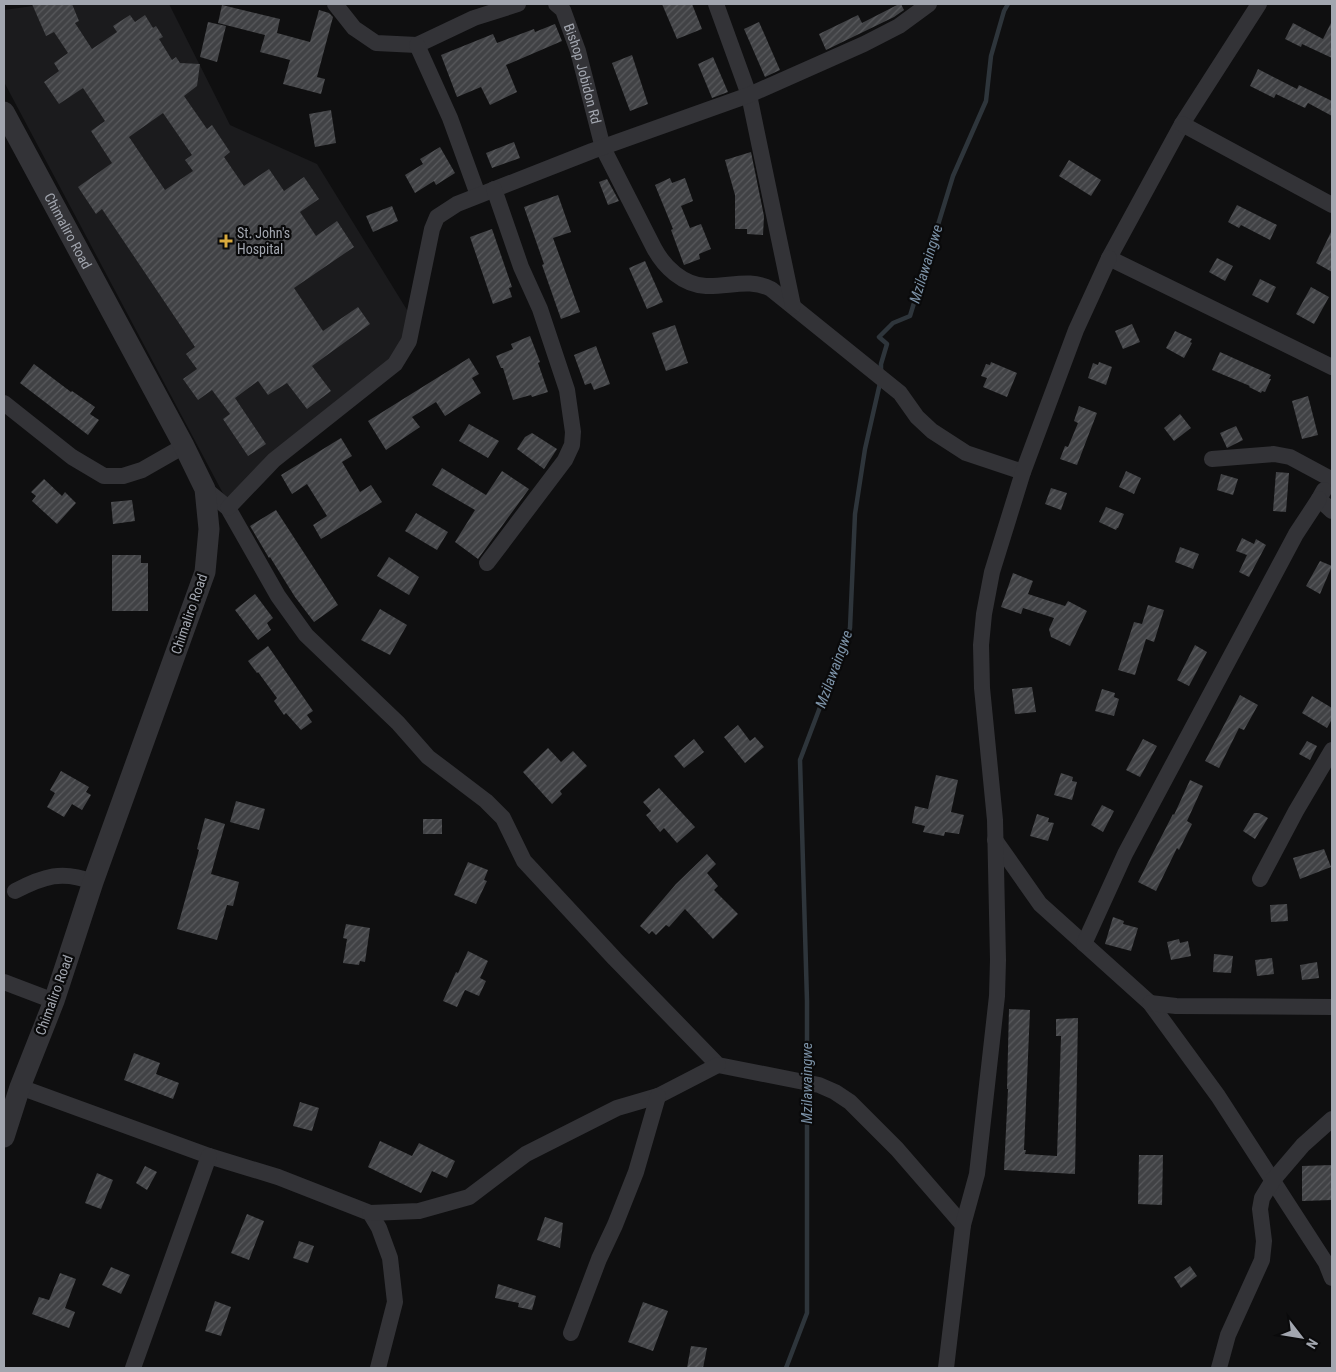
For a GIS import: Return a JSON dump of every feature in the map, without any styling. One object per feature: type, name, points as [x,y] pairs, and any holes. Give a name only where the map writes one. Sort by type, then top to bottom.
[{"type":"street","points":[[335,4],[354,28],[376,44],[417,45],[474,18],[518,4]]},
{"type":"street","name":"Bishop Jobidon Rd","points":[[556,4],[563,10],[578,51],[603,148],[660,259],[671,270],[694,284],[706,286],[745,283],[764,285],[772,289],[900,393],[917,417],[932,431],[966,453],[1023,472]]},
{"type":"street","points":[[716,4],[749,95],[793,306]]},
{"type":"street","points":[[228,508],[274,460],[395,364],[409,341],[414,325],[429,238],[438,217],[457,204],[478,195],[749,95],[864,44],[898,26],[929,4]]},
{"type":"street","points":[[946,1368],[963,1225],[977,1174],[997,996],[995,840],[982,688],[981,645],[984,614],[992,572],[1023,472],[1076,330],[1109,258],[1182,124],[1259,4]]},
{"type":"street","points":[[417,45],[450,118],[478,195]]},
{"type":"street","name":"Chimaliro Road","points":[[4,112],[184,446],[205,490],[209,530],[205,572],[93,882],[54,1001],[20,1087],[4,1137]]},
{"type":"street","points":[[1182,124],[1332,205]]},
{"type":"street","points":[[487,563],[565,460],[572,445],[573,432],[567,390],[540,309],[521,267],[494,190]]},
{"type":"street","points":[[1109,258],[1332,367]]},
{"type":"street","points":[[4,403],[72,457],[104,476],[123,476],[142,470],[184,446]]},
{"type":"street","points":[[1084,944],[1125,854],[1296,534],[1319,499],[1331,475],[1290,457],[1274,454],[1212,459]]},
{"type":"street","points":[[205,490],[228,508],[278,596],[306,635],[398,723],[428,757],[486,801],[502,818],[524,862],[718,1065],[819,1085],[835,1092],[850,1102],[897,1149],[963,1225]]},
{"type":"street","points":[[1319,499],[1332,511]]},
{"type":"street","points":[[1260,879],[1296,811],[1332,750]]},
{"type":"street","points":[[995,840],[1040,904],[1150,1003],[1218,1096],[1326,1263],[1332,1278]]},
{"type":"street","points":[[15,891],[61,874],[76,875],[93,882]]},
{"type":"street","points":[[4,982],[54,1001]]},
{"type":"street","points":[[1150,1003],[1176,1006],[1332,1007]]},
{"type":"street","points":[[20,1087],[209,1156],[278,1177],[370,1213],[419,1211],[469,1197],[526,1154],[617,1108],[658,1096],[718,1065]]},
{"type":"street","points":[[570,1333],[636,1172],[658,1096]]},
{"type":"street","points":[[1219,1368],[1228,1335],[1262,1260],[1264,1241],[1260,1209],[1262,1198],[1273,1180],[1308,1140],[1332,1119]]},
{"type":"street","points":[[133,1368],[209,1156]]},
{"type":"street","points":[[370,1213],[379,1228],[390,1258],[395,1302],[378,1368]]},
{"type":"shaded area","name":"St. John's Hospital","points":[[47,4],[169,4],[230,125],[317,164],[412,318],[390,367],[226,499],[4,82],[4,10]]},
{"type":"building","points":[[32,4],[72,4],[79,21],[75,23],[92,49],[117,32],[113,26],[130,15],[135,22],[145,15],[153,28],[156,26],[163,37],[159,39],[172,60],[176,57],[180,63],[200,64],[197,86],[184,96],[207,129],[212,125],[230,152],[224,157],[244,186],[269,169],[284,191],[304,177],[319,199],[300,212],[316,236],[337,221],[354,247],[294,288],[323,331],[358,307],[370,324],[312,366],[331,391],[307,409],[287,383],[268,395],[258,381],[235,398],[266,444],[248,456],[223,419],[230,414],[212,390],[198,400],[183,379],[197,369],[186,354],[195,347],[102,209],[96,214],[78,187],[112,163],[91,131],[105,121],[83,88],[59,104],[44,82],[59,71],[54,63],[68,53],[54,32],[46,36]],"holes":[[[163,113],[192,155],[185,160],[193,171],[165,190],[129,137]]]},
{"type":"building","points":[[662,4],[692,4],[702,29],[677,39]]},
{"type":"building","points":[[901,4],[904,10],[894,17],[826,50],[819,34],[858,15],[862,23]]},
{"type":"building","points":[[222,5],[280,19],[277,33],[310,42],[319,10],[329,13],[333,17],[317,77],[325,79],[321,94],[283,84],[290,60],[260,52],[265,35],[218,23]]},
{"type":"building","points":[[1332,21],[1332,58],[1302,44],[1301,47],[1285,39],[1293,23],[1323,39]]},
{"type":"building","points":[[208,22],[226,26],[217,62],[200,57]]},
{"type":"building","points":[[759,22],[780,70],[765,77],[744,29]]},
{"type":"building","points":[[555,24],[562,41],[506,65],[517,92],[490,105],[481,87],[457,97],[441,55],[493,34],[497,43],[534,29],[535,32]]},
{"type":"building","points":[[632,55],[648,104],[630,111],[612,63]]},
{"type":"building","points":[[713,57],[728,92],[712,98],[698,64]]},
{"type":"building","points":[[1258,69],[1297,89],[1299,85],[1332,101],[1332,116],[1308,103],[1305,108],[1276,94],[1274,98],[1250,86]]},
{"type":"building","points":[[331,110],[336,143],[315,147],[309,114]]},
{"type":"building","points":[[514,142],[520,158],[492,168],[486,153]]},
{"type":"building","points":[[440,147],[455,173],[436,185],[434,181],[415,193],[405,175],[423,164],[420,159]]},
{"type":"building","points":[[751,152],[764,216],[763,235],[747,234],[747,229],[735,229],[735,195],[725,160]]},
{"type":"building","points":[[1069,160],[1101,180],[1091,196],[1059,176]]},
{"type":"building","points":[[670,178],[672,183],[685,178],[693,201],[681,206],[690,228],[701,224],[711,249],[699,254],[700,259],[684,265],[671,230],[673,229],[655,185]]},
{"type":"building","points":[[607,179],[619,201],[608,205],[599,182]]},
{"type":"building","points":[[558,195],[571,232],[553,238],[580,312],[561,319],[524,207]]},
{"type":"building","points":[[1237,205],[1277,225],[1270,240],[1241,225],[1239,228],[1228,222]]},
{"type":"building","points":[[392,206],[398,221],[373,232],[366,216]]},
{"type":"building","points":[[492,229],[512,287],[509,288],[512,297],[493,304],[470,237]]},
{"type":"building","points":[[1332,230],[1332,272],[1316,263]]},
{"type":"building","points":[[1217,258],[1233,266],[1225,281],[1209,272]]},
{"type":"building","points":[[645,261],[663,302],[647,309],[629,268]]},
{"type":"building","points":[[1260,279],[1276,287],[1268,303],[1252,295]]},
{"type":"building","points":[[1311,287],[1329,297],[1314,324],[1296,314]]},
{"type":"building","points":[[1132,324],[1140,342],[1123,349],[1115,331]]},
{"type":"building","points":[[675,325],[688,363],[666,371],[652,333]]},
{"type":"building","points":[[1175,331],[1192,339],[1190,342],[1192,343],[1184,358],[1166,348]]},
{"type":"building","points":[[530,336],[540,362],[538,363],[548,392],[513,400],[503,368],[501,368],[496,356],[513,349],[511,344]]},
{"type":"building","points":[[596,346],[610,384],[594,390],[591,383],[585,385],[574,355]]},
{"type":"building","points":[[1220,352],[1271,375],[1265,392],[1262,391],[1261,393],[1250,386],[1212,370]]},
{"type":"building","points":[[469,358],[479,374],[472,378],[481,393],[445,416],[436,402],[412,417],[420,427],[386,450],[368,421]]},
{"type":"building","points":[[991,362],[1017,373],[1007,397],[983,387],[987,378],[981,376],[986,364],[990,365]]},
{"type":"building","points":[[1099,362],[1112,367],[1106,385],[1088,378],[1093,363],[1098,365]]},
{"type":"building","points":[[34,364],[71,392],[95,407],[90,414],[99,420],[88,435],[20,383]]},
{"type":"building","points":[[1308,396],[1318,435],[1302,439],[1292,401]]},
{"type":"building","points":[[1079,406],[1097,413],[1077,465],[1060,459],[1065,446],[1068,447],[1078,423],[1074,421]]},
{"type":"building","points":[[1180,414],[1191,428],[1174,441],[1164,428]]},
{"type":"building","points":[[469,424],[499,441],[488,458],[459,441]]},
{"type":"building","points":[[1236,426],[1243,440],[1227,448],[1220,433]]},
{"type":"building","points":[[532,433],[557,449],[544,469],[517,449],[525,437]]},
{"type":"building","points":[[341,438],[352,456],[342,462],[360,492],[371,485],[382,502],[321,539],[313,525],[327,516],[307,484],[292,494],[281,475]]},
{"type":"building","points":[[442,468],[486,495],[502,471],[529,489],[478,559],[455,542],[475,510],[432,485]]},
{"type":"building","points":[[1126,471],[1141,478],[1134,494],[1119,487]]},
{"type":"building","points":[[1276,472],[1289,473],[1286,512],[1273,511]]},
{"type":"building","points":[[1221,474],[1238,479],[1233,495],[1217,490]]},
{"type":"building","points":[[44,479],[62,496],[65,492],[76,503],[57,524],[32,501],[36,496],[31,492]]},
{"type":"building","points":[[1051,488],[1067,493],[1061,510],[1045,504]]},
{"type":"building","points":[[132,500],[135,521],[113,524],[111,502]]},
{"type":"building","points":[[1106,507],[1124,514],[1116,530],[1099,522]]},
{"type":"building","points":[[276,510],[338,605],[314,622],[269,558],[250,526]]},
{"type":"building","points":[[416,513],[448,532],[437,550],[405,531]]},
{"type":"building","points":[[1242,538],[1254,544],[1256,539],[1266,545],[1249,577],[1239,572],[1247,555],[1236,551]]},
{"type":"building","points":[[1180,547],[1199,554],[1193,569],[1175,562]]},
{"type":"building","points":[[112,555],[141,555],[141,563],[148,563],[148,611],[112,611]]},
{"type":"building","points":[[389,557],[419,577],[409,595],[377,576]]},
{"type":"building","points":[[1320,561],[1332,566],[1320,594],[1306,586]]},
{"type":"building","points":[[1013,573],[1033,581],[1028,594],[1065,606],[1068,601],[1087,611],[1070,646],[1051,637],[1049,629],[1054,618],[1023,608],[1021,614],[1001,607]]},
{"type":"building","points":[[255,594],[273,618],[267,623],[271,630],[258,640],[235,610]]},
{"type":"building","points":[[1148,605],[1164,610],[1154,642],[1146,639],[1135,675],[1118,670],[1134,622],[1142,624]]},
{"type":"building","points":[[380,609],[407,625],[390,655],[361,640]]},
{"type":"building","points":[[1195,645],[1207,652],[1189,686],[1177,680]]},
{"type":"building","points":[[268,646],[313,711],[307,715],[312,722],[301,730],[286,713],[284,715],[274,701],[277,698],[248,661]]},
{"type":"building","points":[[1032,687],[1036,712],[1015,714],[1012,689]]},
{"type":"building","points":[[1102,689],[1115,693],[1114,697],[1119,699],[1114,716],[1095,711]]},
{"type":"building","points":[[1240,695],[1258,705],[1244,730],[1239,728],[1219,768],[1205,761]]},
{"type":"building","points":[[1312,696],[1332,708],[1332,719],[1327,728],[1302,713]]},
{"type":"building","points":[[738,725],[750,741],[755,737],[764,747],[745,763],[724,737]]},
{"type":"building","points":[[694,739],[704,752],[684,768],[674,756]]},
{"type":"building","points":[[1143,739],[1157,746],[1140,777],[1126,770]]},
{"type":"building","points":[[1307,741],[1317,746],[1310,760],[1299,754]]},
{"type":"building","points":[[548,748],[561,762],[573,751],[587,766],[560,791],[562,794],[552,804],[523,772]]},
{"type":"building","points":[[61,771],[89,787],[86,792],[91,795],[82,810],[72,804],[64,817],[47,807],[55,793],[50,790]]},
{"type":"building","points":[[1061,773],[1073,777],[1072,781],[1077,782],[1072,800],[1054,795]]},
{"type":"building","points":[[936,775],[958,780],[951,812],[964,815],[959,834],[945,832],[944,836],[923,832],[925,826],[912,823],[915,806],[928,809]]},
{"type":"building","points":[[1190,780],[1203,786],[1187,821],[1192,824],[1179,850],[1177,848],[1156,891],[1138,882],[1174,815]]},
{"type":"building","points":[[659,788],[695,827],[677,843],[664,828],[660,832],[646,815],[651,811],[643,802]]},
{"type":"building","points":[[236,801],[265,809],[259,830],[230,822]]},
{"type":"building","points":[[1102,805],[1114,811],[1103,832],[1091,825]]},
{"type":"building","points":[[1254,813],[1259,813],[1268,818],[1255,839],[1243,831]]},
{"type":"building","points":[[1037,814],[1049,818],[1048,822],[1054,823],[1048,841],[1030,836]]},
{"type":"building","points":[[205,818],[225,824],[211,874],[239,882],[233,906],[227,905],[217,940],[177,929],[199,850],[197,849]]},
{"type":"building","points":[[423,819],[442,819],[442,834],[423,834]]},
{"type":"building","points":[[1324,849],[1331,867],[1300,879],[1293,858]]},
{"type":"building","points":[[707,854],[716,864],[707,873],[718,886],[714,890],[738,914],[713,939],[685,909],[669,927],[666,925],[656,935],[652,931],[649,934],[640,926],[676,884]]},
{"type":"building","points":[[468,862],[488,870],[484,880],[487,881],[476,904],[454,895]]},
{"type":"building","points":[[1287,904],[1288,921],[1271,922],[1270,905]]},
{"type":"building","points":[[1113,917],[1124,921],[1123,924],[1138,928],[1131,951],[1105,944]]},
{"type":"building","points":[[346,924],[370,928],[365,962],[360,961],[359,965],[343,963],[347,939],[343,938]]},
{"type":"building","points":[[1179,939],[1180,943],[1188,941],[1191,956],[1171,960],[1167,942]]},
{"type":"building","points":[[468,951],[488,961],[480,978],[486,981],[479,996],[465,990],[457,1007],[443,1001]]},
{"type":"building","points":[[1214,954],[1233,956],[1231,973],[1213,972]]},
{"type":"building","points":[[1272,958],[1274,974],[1257,976],[1255,960]]},
{"type":"building","points":[[1317,962],[1319,978],[1302,980],[1300,965]]},
{"type":"building","points":[[1009,1009],[1030,1010],[1025,1154],[1057,1156],[1061,1036],[1056,1036],[1056,1019],[1078,1018],[1075,1174],[1004,1170]]},
{"type":"building","points":[[134,1053],[160,1063],[156,1074],[179,1083],[173,1099],[124,1080]]},
{"type":"building","points":[[300,1102],[319,1108],[312,1131],[293,1126]]},
{"type":"building","points":[[380,1141],[412,1156],[419,1143],[455,1161],[447,1178],[432,1171],[421,1193],[368,1167]]},
{"type":"building","points":[[1139,1155],[1163,1155],[1162,1205],[1138,1204]]},
{"type":"building","points":[[1332,1165],[1332,1200],[1302,1201],[1302,1166]]},
{"type":"building","points":[[145,1166],[157,1172],[147,1190],[136,1183]]},
{"type":"building","points":[[97,1173],[113,1180],[101,1209],[85,1203]]},
{"type":"building","points":[[247,1214],[264,1221],[249,1260],[231,1253]]},
{"type":"building","points":[[545,1217],[563,1223],[560,1248],[537,1240]]},
{"type":"building","points":[[299,1241],[314,1246],[308,1263],[293,1258]]},
{"type":"building","points":[[1190,1266],[1197,1276],[1181,1288],[1174,1277]]},
{"type":"building","points":[[111,1267],[130,1275],[121,1294],[102,1285]]},
{"type":"building","points":[[60,1273],[76,1279],[65,1308],[75,1312],[69,1328],[32,1314],[39,1297],[49,1300]]},
{"type":"building","points":[[498,1284],[536,1296],[532,1310],[518,1307],[519,1303],[495,1298]]},
{"type":"building","points":[[215,1301],[231,1307],[221,1336],[205,1331]]},
{"type":"building","points":[[643,1302],[668,1311],[653,1351],[628,1342]]},
{"type":"building","points":[[691,1346],[707,1348],[703,1368],[687,1368]]},
{"type":"waterway","name":"Mzilawaingwe","points":[[881,373],[881,364],[887,344],[879,337],[893,323],[910,316],[953,176],[986,101],[991,56],[1004,11],[1008,4]]},
{"type":"waterway","name":"Mzilawaingwe","points":[[807,1078],[807,1001],[800,760],[850,628],[855,514],[865,449],[880,383]]},
{"type":"waterway","name":"Mzilawaingwe","points":[[786,1368],[807,1313],[807,1086]]},
{"type":"place","name":"St. John's Hospital","points":[[226,241]]}]
